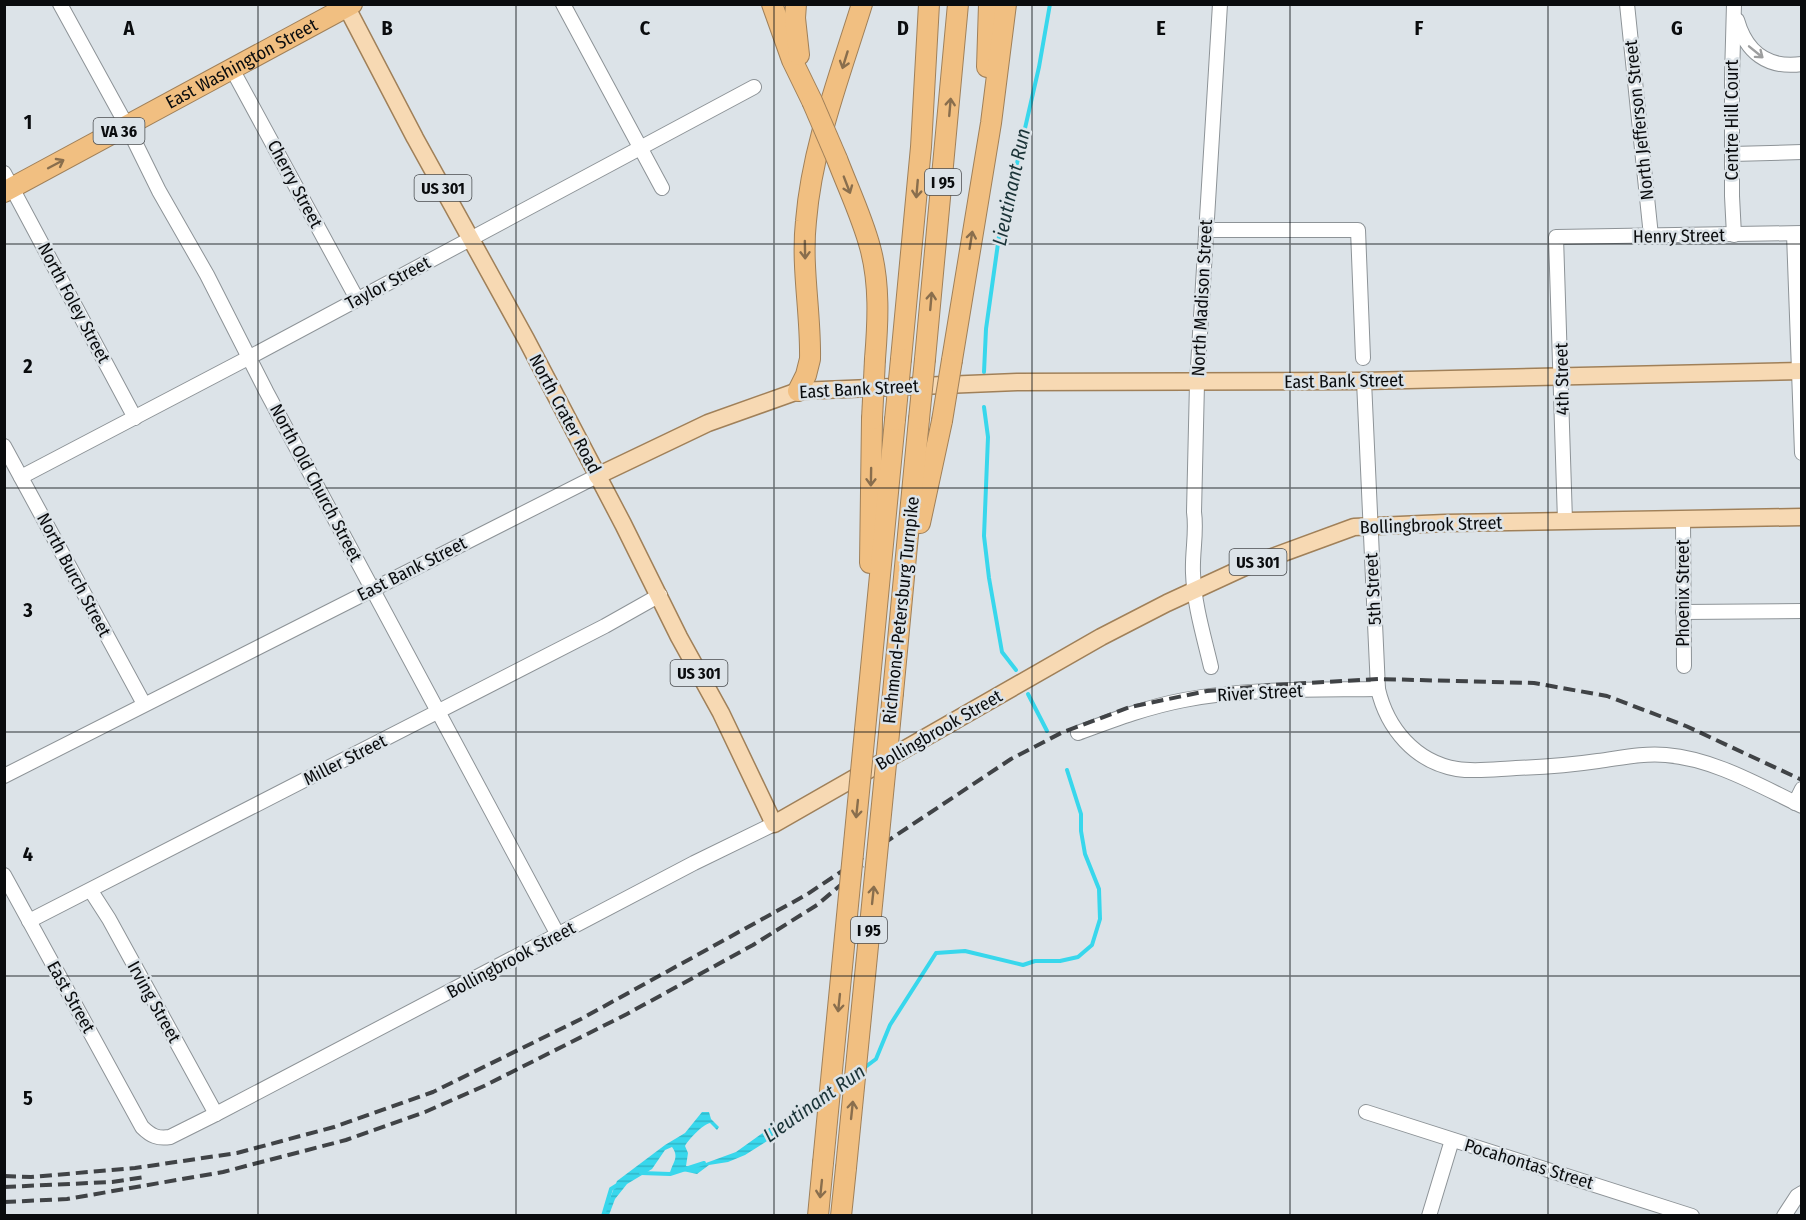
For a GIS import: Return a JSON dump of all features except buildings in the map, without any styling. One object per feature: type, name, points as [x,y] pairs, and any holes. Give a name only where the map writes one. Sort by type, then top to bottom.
[{"type":"highway","points":[[772,4],[792,60],[837,159],[870,245],[877,288],[872,419],[869,691]]},
{"type":"highway","points":[[796,4],[796,40],[812,101]]},
{"type":"highway","points":[[798,391],[806,375],[810,358],[804,249],[809,191],[833,99],[862,4]]},
{"type":"highway","name":"Richmond-Petersburg Turnpike","points":[[818,1215],[921,147],[929,4]]},
{"type":"highway","name":"Richmond-Petersburg Turnpike","points":[[841,1215],[958,4]]},
{"type":"highway","points":[[977,202],[989,4]]},
{"type":"highway","points":[[900,616],[942,421],[998,78],[1006,4]]},
{"type":"highway","name":"East Washington Street","points":[[7,184],[127,126],[346,5]]},
{"type":"main road","name":"North Crater Road","points":[[346,5],[660,595],[721,713],[774,824]]},
{"type":"main road","name":"East Bank Street","points":[[597,476],[708,423],[798,391],[1017,382],[1364,381],[1800,372]]},
{"type":"main road","name":"Bollingbrook Street","points":[[774,824],[1101,637],[1245,567],[1354,527],[1802,517]]},
{"type":"street","name":"North Old Church Street","points":[[60,4],[558,935]]},
{"type":"street","points":[[563,4],[662,188]]},
{"type":"street","name":"North Madison Street","points":[[1211,667],[1193,573],[1196,525],[1194,512],[1197,382],[1220,4]]},
{"type":"street","name":"North Jefferson Street","points":[[1627,4],[1651,236]]},
{"type":"street","points":[[1734,7],[1742,36],[1749,47],[1770,62],[1783,65],[1802,64]]},
{"type":"street","name":"Centre Hill Court","points":[[1734,7],[1732,154],[1734,235]]},
{"type":"street","name":"Cherry Street","points":[[232,69],[357,299]]},
{"type":"street","name":"Taylor Street","points":[[21,477],[754,87]]},
{"type":"street","points":[[1732,154],[1802,152]]},
{"type":"street","name":"North Foley Street","points":[[7,184],[135,418]]},
{"type":"street","points":[[1206,230],[1358,230],[1363,358]]},
{"type":"street","points":[[1798,233],[1802,453]]},
{"type":"street","name":"Henry Street","points":[[1556,237],[1798,233]]},
{"type":"street","name":"4th Street","points":[[1556,237],[1565,521]]},
{"type":"street","name":"5th Street","points":[[1364,381],[1378,689]]},
{"type":"street","name":"North Burch Street","points":[[4,446],[144,704]]},
{"type":"street","name":"East Bank Street","points":[[4,776],[597,476]]},
{"type":"street","name":"Phoenix Street","points":[[1683,519],[1684,666]]},
{"type":"street","name":"Miller Street","points":[[29,921],[605,627],[660,595]]},
{"type":"street","points":[[1683,612],[1802,611]]},
{"type":"street","points":[[1378,689],[1388,719],[1397,733],[1412,748],[1440,765],[1456,769],[1536,767],[1646,754],[1686,758],[1727,771],[1798,805],[1802,789]]},
{"type":"street","name":"River Street","points":[[1078,733],[1149,708],[1196,698],[1291,691],[1378,689]]},
{"type":"street","name":"Bollingbrook Street","points":[[138,1119],[148,1133],[162,1138],[170,1137],[694,863],[774,824]]},
{"type":"street","name":"East Street","points":[[4,875],[138,1119]]},
{"type":"street","name":"Irving Street","points":[[91,891],[109,919],[216,1114]]},
{"type":"street","name":"Pocahontas Street","points":[[1366,1112],[1692,1215]]},
{"type":"street","points":[[1429,1215],[1452,1140]]},
{"type":"street","points":[[1784,1215],[1797,1196],[1802,1193]]},
{"type":"water","points":[[702,1112],[709,1112],[711,1119],[719,1127],[717,1130],[710,1123],[707,1124],[689,1140],[685,1146],[688,1153],[686,1166],[695,1167],[736,1152],[775,1124],[800,1113],[799,1121],[745,1155],[728,1162],[709,1165],[697,1174],[678,1170],[670,1173],[675,1154],[672,1147],[665,1150],[652,1169],[627,1184],[615,1199],[609,1215],[603,1215],[617,1181],[685,1133]]},
{"type":"waterway","name":"Lieutinant Run","points":[[984,372],[986,329],[1001,222],[1039,67],[1050,4]]},
{"type":"waterway","name":"Lieutinant Run","points":[[984,407],[988,437],[984,536],[989,578],[1002,652],[1016,670]]},
{"type":"waterway","name":"Lieutinant Run","points":[[1028,694],[1047,731]]},
{"type":"waterway","name":"Lieutinant Run","points":[[864,1068],[876,1059],[890,1025],[936,953],[965,951],[1023,965],[1035,961],[1060,961],[1078,957],[1092,945],[1100,919],[1099,889],[1085,854],[1081,814],[1067,770]]},
{"type":"waterway","name":"Lieutinant Run","points":[[798,1116],[821,1099]]},
{"type":"waterway","name":"Lieutinant Run","points":[[641,1173],[670,1174],[704,1163]]},
{"type":"waterway","name":"Lieutinant Run","points":[[603,1216],[611,1189],[619,1184]]},
{"type":"railway","points":[[4,1176],[31,1177],[135,1168],[237,1153],[334,1127],[433,1092],[581,1019],[806,895],[1011,759],[1061,733],[1130,707],[1207,691],[1273,685],[1378,679],[1534,683],[1607,696],[1686,726],[1802,780]]},
{"type":"railway","points":[[4,1202],[67,1199],[223,1172],[346,1140],[425,1112],[484,1086],[627,1014],[753,945],[817,905],[863,866]]},
{"type":"railway","points":[[4,1187],[112,1182],[145,1177]]}]
